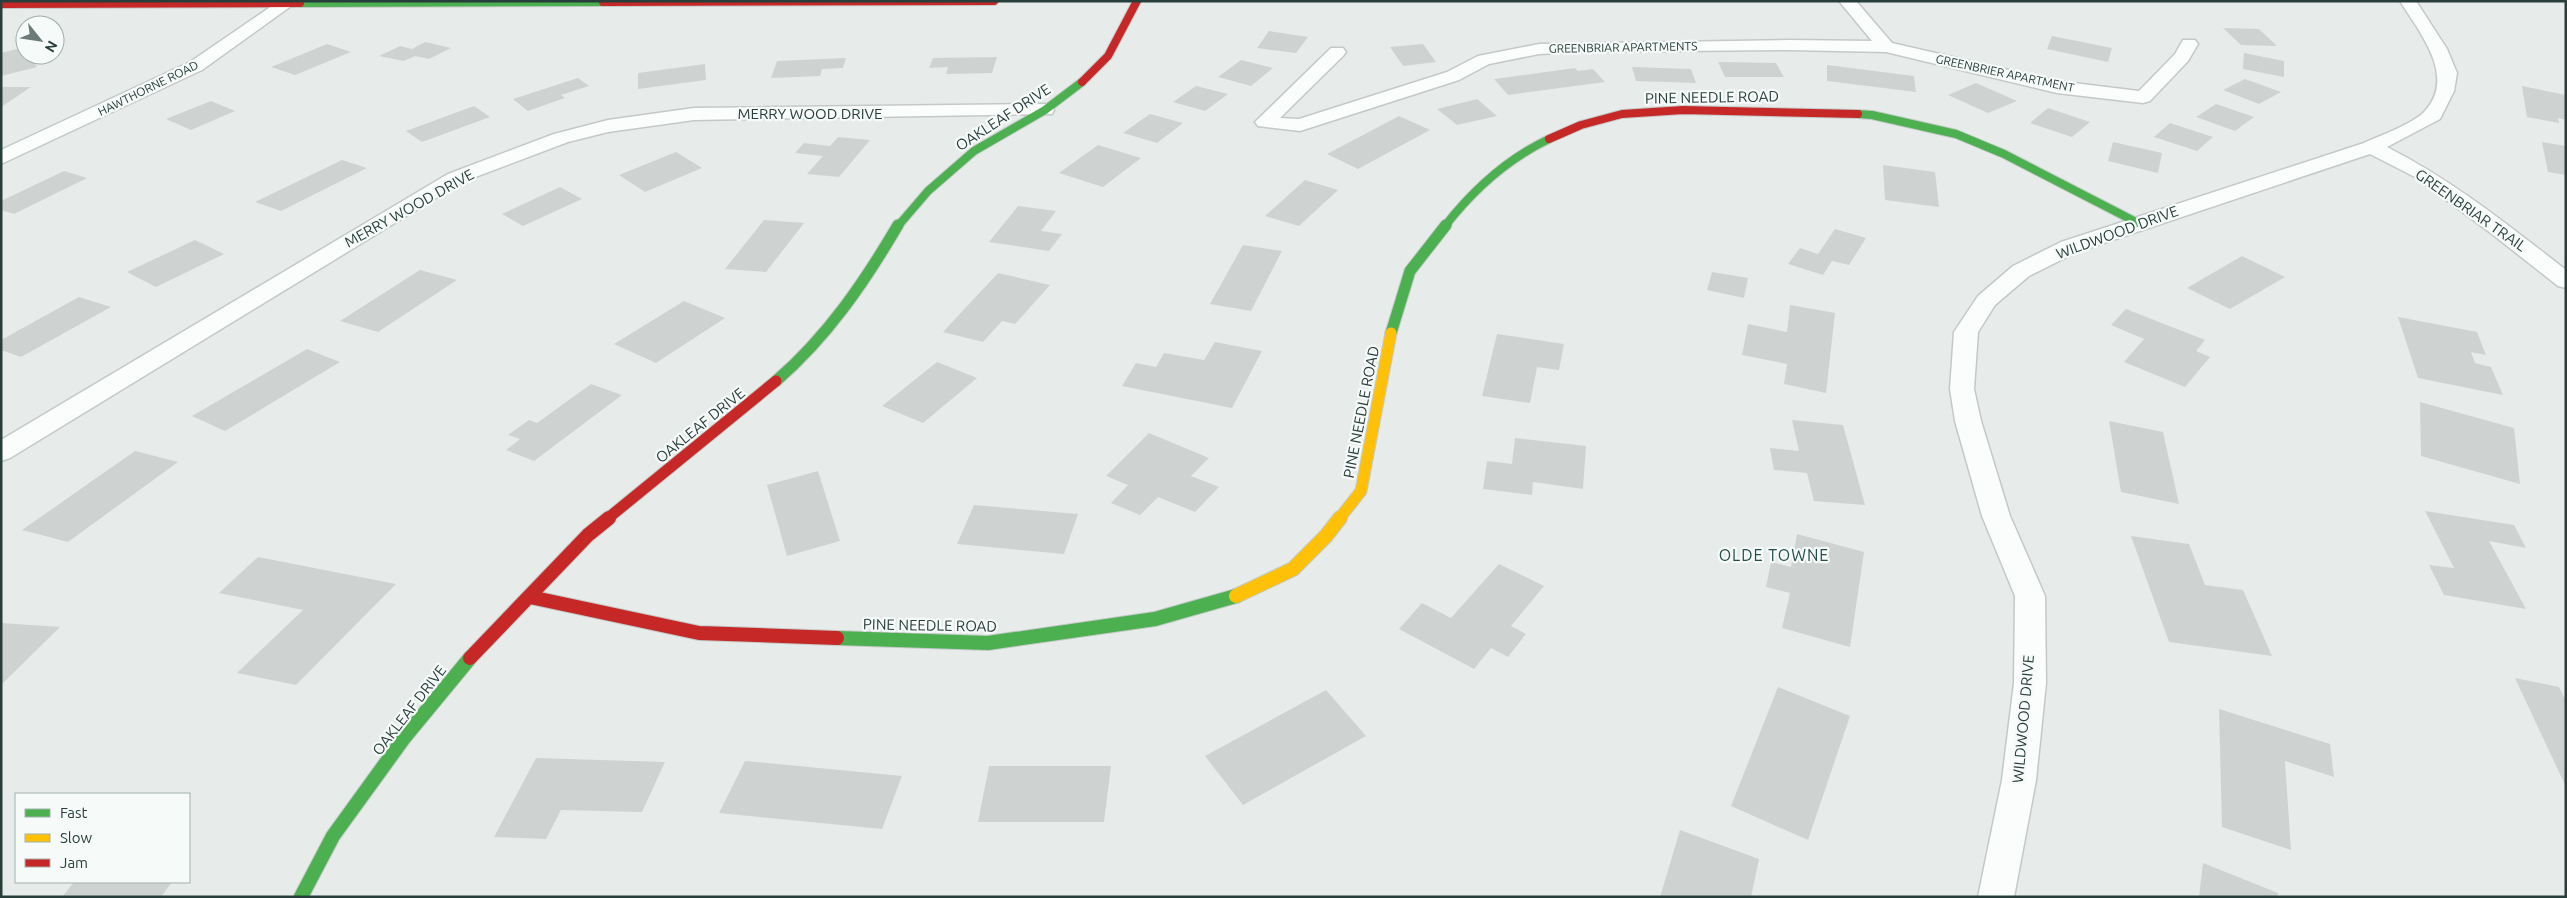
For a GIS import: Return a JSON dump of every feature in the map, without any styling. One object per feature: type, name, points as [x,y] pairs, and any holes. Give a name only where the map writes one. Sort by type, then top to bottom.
[{"type":"street","points":[[1,4],[994,1]]},
{"type":"street","name":"OAKLEAF DRIVE","points":[[301,897],[333,836],[404,738],[474,653],[588,535],[749,406],[799,361],[839,316],[872,270],[900,224],[928,191],[974,151],[1045,110],[1096,72],[1119,43],[1136,1]]},
{"type":"street","points":[[1847,1],[1886,47]]},
{"type":"street","name":"WILDWOOD DRIVE","points":[[1996,897],[2019,780],[2029,692],[2030,596],[1996,516],[1968,421],[1962,389],[1966,332],[1986,301],[2022,271],[2069,247],[2138,222],[2371,147],[2408,130],[2433,114],[2445,91],[2448,74],[2438,49],[2408,1]]},
{"type":"street","name":"HAWTHORNE ROAD","points":[[1,158],[196,66],[288,3]]},
{"type":"street","name":"GREENBRIER APARTMENT","points":[[1886,47],[2057,87],[2143,97],[2182,57],[2189,44]]},
{"type":"street","name":"GREENBRIAR APARTMENTS","points":[[1337,52],[1265,122],[1300,125],[1453,76],[1484,60],[1539,49],[1780,45],[1886,47]]},
{"type":"street","name":"MERRY WOOD DRIVE","points":[[1,452],[455,178],[561,138],[608,126],[694,114],[1045,110]]},
{"type":"street","name":"PINE NEEDLE ROAD","points":[[530,597],[699,633],[988,643],[1155,619],[1246,593],[1293,569],[1326,536],[1361,491],[1393,320],[1410,271],[1452,217],[1488,178],[1530,148],[1582,125],[1622,114],[1683,110],[1823,112],[1872,115],[1910,122],[1956,134],[2004,154],[2065,187],[2138,222]]},
{"type":"street","name":"GREENBRIAR TRAIL","points":[[2371,147],[2422,173],[2500,229],[2566,281]]},
{"type":"building","points":[[2223,28],[2259,29],[2277,46],[2241,45]]},
{"type":"building","points":[[1269,31],[1308,37],[1296,53],[1257,48]]},
{"type":"building","points":[[2052,36],[2112,48],[2108,62],[2047,49]]},
{"type":"building","points":[[425,42],[451,48],[429,59],[415,56],[404,61],[379,56],[400,46],[412,49]]},
{"type":"building","points":[[327,44],[351,52],[295,75],[271,67]]},
{"type":"building","points":[[1423,44],[1436,62],[1403,66],[1390,47]]},
{"type":"building","points":[[15,50],[15,65],[36,65],[37,67],[1,76],[1,53]]},
{"type":"building","points":[[2244,53],[2284,61],[2284,77],[2243,69]]},
{"type":"building","points":[[997,57],[992,73],[946,74],[948,67],[929,68],[933,58]]},
{"type":"building","points":[[846,58],[843,68],[822,69],[820,76],[771,78],[777,61]]},
{"type":"building","points":[[1241,60],[1273,68],[1251,86],[1218,77]]},
{"type":"building","points":[[1718,62],[1776,63],[1784,77],[1725,77]]},
{"type":"building","points":[[705,64],[706,80],[638,89],[638,73]]},
{"type":"building","points":[[1827,65],[1914,76],[1916,92],[1827,81]]},
{"type":"building","points":[[1632,67],[1691,69],[1696,83],[1636,81]]},
{"type":"building","points":[[1575,68],[1578,71],[1593,69],[1605,82],[1508,95],[1494,79]]},
{"type":"building","points":[[578,78],[589,86],[561,95],[565,98],[528,111],[513,99]]},
{"type":"building","points":[[2245,79],[2281,92],[2259,104],[2223,90]]},
{"type":"building","points":[[1976,83],[2017,101],[1988,113],[1948,95]]},
{"type":"building","points":[[1196,86],[1228,94],[1205,111],[1173,102]]},
{"type":"building","points":[[2522,86],[2566,95],[2566,120],[2558,118],[2559,123],[2527,117]]},
{"type":"building","points":[[1,87],[31,87],[1,107]]},
{"type":"building","points":[[1477,99],[1497,116],[1457,125],[1437,109]]},
{"type":"building","points":[[211,101],[235,111],[191,130],[166,119]]},
{"type":"building","points":[[2216,104],[2254,117],[2235,131],[2196,117]]},
{"type":"building","points":[[474,106],[490,117],[422,142],[406,131]]},
{"type":"building","points":[[2048,108],[2090,122],[2072,137],[2030,123]]},
{"type":"building","points":[[1150,114],[1183,123],[1157,143],[1123,133]]},
{"type":"building","points":[[1399,116],[1430,130],[1358,169],[1327,154]]},
{"type":"building","points":[[2170,123],[2213,137],[2197,151],[2154,137]]},
{"type":"building","points":[[838,137],[870,140],[839,177],[807,174],[823,156],[795,153],[804,143],[830,146]]},
{"type":"building","points":[[2113,142],[2162,153],[2158,173],[2108,161]]},
{"type":"building","points":[[2542,142],[2566,146],[2566,175],[2548,172]]},
{"type":"building","points":[[1098,145],[1141,158],[1103,187],[1059,173]]},
{"type":"building","points":[[676,152],[702,168],[645,192],[619,175]]},
{"type":"building","points":[[342,160],[367,168],[281,211],[255,202]]},
{"type":"building","points":[[1883,165],[1935,172],[1939,207],[1885,200]]},
{"type":"building","points":[[64,171],[87,178],[14,214],[1,210],[1,201]]},
{"type":"building","points":[[1305,180],[1338,190],[1299,226],[1265,216]]},
{"type":"building","points":[[560,187],[582,199],[523,226],[502,214]]},
{"type":"building","points":[[1018,206],[1056,211],[1041,231],[1062,234],[1049,251],[989,242]]},
{"type":"building","points":[[764,220],[804,223],[766,272],[725,269]]},
{"type":"building","points":[[1835,229],[1866,238],[1849,265],[1832,261],[1823,275],[1788,264],[1800,248],[1818,254]]},
{"type":"building","points":[[195,240],[224,254],[156,287],[127,272]]},
{"type":"building","points":[[1243,245],[1282,251],[1251,311],[1210,304]]},
{"type":"building","points":[[2242,256],[2285,277],[2230,309],[2187,288]]},
{"type":"building","points":[[420,270],[457,280],[378,332],[340,321]]},
{"type":"building","points":[[1712,272],[1748,278],[1744,298],[1707,290]]},
{"type":"building","points":[[998,273],[1050,285],[1015,324],[1002,321],[983,342],[943,332]]},
{"type":"building","points":[[79,297],[111,307],[21,357],[1,350],[1,340]]},
{"type":"building","points":[[684,301],[725,318],[656,363],[614,344]]},
{"type":"building","points":[[1790,305],[1835,313],[1826,393],[1784,384],[1787,364],[1742,355],[1748,324],[1787,332]]},
{"type":"building","points":[[2126,309],[2205,340],[2196,351],[2210,357],[2185,387],[2124,362],[2144,339],[2111,325]]},
{"type":"building","points":[[2398,317],[2477,332],[2486,355],[2471,352],[2475,363],[2491,367],[2503,395],[2418,378]]},
{"type":"building","points":[[1497,334],[1564,344],[1559,370],[1537,367],[1530,403],[1482,396]]},
{"type":"building","points":[[1215,342],[1262,351],[1232,408],[1122,386],[1136,363],[1156,367],[1164,353],[1204,360]]},
{"type":"building","points":[[307,349],[340,362],[225,431],[192,416]]},
{"type":"building","points":[[937,362],[977,378],[923,423],[882,406]]},
{"type":"building","points":[[591,384],[622,395],[534,461],[506,450],[520,439],[508,435],[529,420],[537,423]]},
{"type":"building","points":[[2420,402],[2514,428],[2520,484],[2421,456]]},
{"type":"building","points":[[1792,420],[1843,425],[1865,505],[1814,501],[1807,473],[1774,470],[1770,448],[1799,451]]},
{"type":"building","points":[[2109,421],[2163,432],[2179,504],[2121,492]]},
{"type":"building","points":[[1149,433],[1209,458],[1191,476],[1219,487],[1195,512],[1158,497],[1140,515],[1111,503],[1128,485],[1106,476]]},
{"type":"building","points":[[1515,438],[1586,446],[1583,489],[1533,482],[1532,495],[1483,489],[1487,461],[1512,464]]},
{"type":"building","points":[[135,451],[178,462],[68,542],[22,530]]},
{"type":"building","points":[[818,471],[840,541],[787,556],[767,485]]},
{"type":"building","points":[[974,505],[1078,514],[1064,554],[957,544]]},
{"type":"building","points":[[2425,511],[2514,525],[2526,548],[2489,541],[2526,609],[2444,595],[2429,565],[2454,568]]},
{"type":"building","points":[[1797,534],[1864,552],[1850,647],[1782,628],[1790,593],[1766,587],[1771,562],[1791,567]]},
{"type":"building","points":[[2131,536],[2189,544],[2205,585],[2243,590],[2272,656],[2169,642]]},
{"type":"building","points":[[258,557],[396,584],[296,685],[237,673],[303,610],[219,593]]},
{"type":"building","points":[[1499,564],[1544,586],[1511,626],[1526,634],[1508,657],[1491,648],[1474,669],[1399,629],[1422,603],[1451,618]]},
{"type":"building","points":[[1,623],[60,627],[1,685]]},
{"type":"building","points":[[2515,678],[2559,687],[2566,701],[2566,787]]},
{"type":"building","points":[[1778,687],[1850,716],[1808,840],[1731,806]]},
{"type":"building","points":[[1326,690],[1366,736],[1243,805],[1205,756]]},
{"type":"building","points":[[2219,709],[2330,744],[2334,777],[2285,761],[2291,850],[2222,827]]},
{"type":"building","points":[[536,758],[665,762],[642,812],[561,810],[546,839],[494,837]]},
{"type":"building","points":[[745,761],[902,776],[882,829],[719,813]]},
{"type":"building","points":[[989,766],[1111,766],[1104,822],[978,822]]},
{"type":"building","points":[[1680,830],[1759,859],[1751,897],[1660,897]]},
{"type":"building","points":[[2203,863],[2278,893],[2277,897],[2199,897]]},
{"type":"building","points":[[73,883],[171,883],[161,897],[62,897]]},
{"type":"traffic: fast","points":[[300,3],[603,2]]},
{"type":"traffic: fast","points":[[776,381],[799,361],[839,316],[872,270],[899,224],[928,191],[974,151],[1045,110],[1082,82]]},
{"type":"traffic: fast","points":[[1858,114],[1872,115],[1956,134],[2004,154],[2138,223]]},
{"type":"traffic: fast","points":[[1391,333],[1410,271],[1452,217],[1488,178],[1530,148],[1549,139]]},
{"type":"traffic: fast","points":[[837,638],[988,643],[1155,619],[1236,596]]},
{"type":"traffic: fast","points":[[301,897],[333,836],[404,738],[470,658]]},
{"type":"traffic: slow","points":[[1236,596],[1293,569],[1326,536],[1361,491],[1391,333]]},
{"type":"traffic: jam","points":[[603,2],[994,1]]},
{"type":"traffic: jam","points":[[1082,82],[1101,65],[1115,46],[1137,1]]},
{"type":"traffic: jam","points":[[1,4],[300,3]]},
{"type":"traffic: jam","points":[[1549,139],[1581,125],[1622,114],[1683,110],[1858,114]]},
{"type":"traffic: jam","points":[[470,658],[588,535],[776,381]]},
{"type":"traffic: jam","points":[[530,597],[699,633],[837,638]]},
{"type":"district","name":"OLDE TOWNE","points":[[1774,555]]}]
